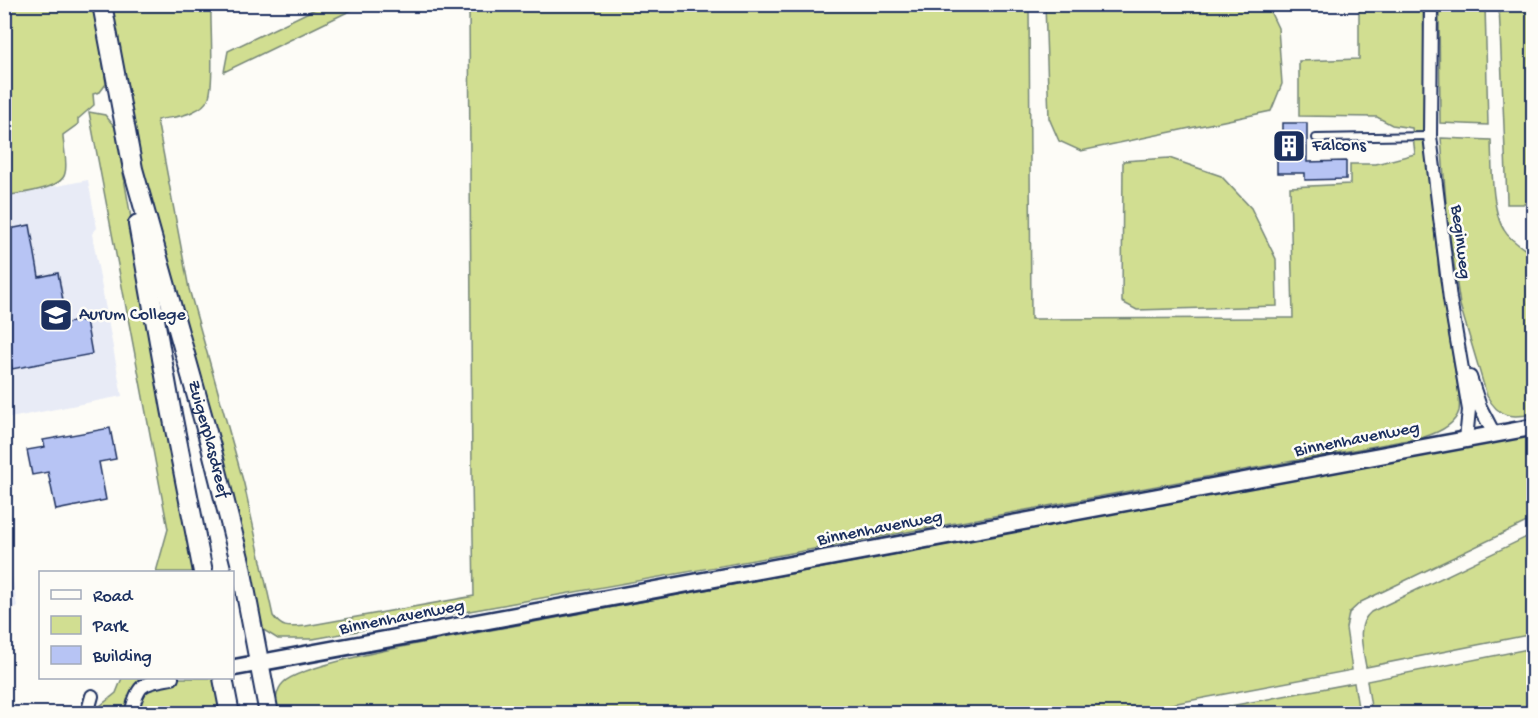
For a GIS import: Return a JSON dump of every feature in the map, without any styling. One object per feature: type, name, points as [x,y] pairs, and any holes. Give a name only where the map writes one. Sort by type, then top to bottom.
[{"type":"main road","name":"Zuigerplasdreef","points":[[102,4],[133,168],[210,443],[240,562],[269,714]]},
{"type":"main road","name":"Zuigerplasdreef","points":[[133,168],[136,217],[203,571]]},
{"type":"main road","points":[[223,679],[230,714]]},
{"type":"street","name":"Beginweg","points":[[1431,4],[1430,135],[1449,299],[1469,410],[1466,440]]},
{"type":"street","name":"Beginweg","points":[[1460,352],[1480,407],[1494,434]]},
{"type":"street","name":"Binnenhavenweg","points":[[234,668],[1533,427]]},
{"type":"street","points":[[131,714],[136,692],[146,683],[167,679]]},
{"type":"street","points":[[87,714],[92,696]]},
{"type":"lane","points":[[1316,138],[1430,135]]},
{"type":"shaded area","name":"Aurum College","points":[[88,180],[97,228],[92,234],[122,396],[5,419],[5,196]]},
{"type":"shaded area","points":[[4,534],[17,607],[5,609]]},
{"type":"green space","points":[[4,5],[94,5],[106,84],[100,92],[93,94],[94,105],[78,119],[78,124],[63,135],[66,164],[62,179],[48,187],[5,196]]},
{"type":"green space","points":[[111,5],[211,5],[212,69],[208,99],[202,106],[189,113],[157,120],[189,289],[244,484],[273,616],[284,626],[306,626],[474,596],[469,5],[1029,5],[1031,319],[1293,318],[1290,187],[1350,184],[1350,164],[1376,164],[1415,154],[1412,128],[1392,125],[1377,117],[1299,116],[1299,61],[1359,59],[1359,5],[1423,5],[1427,153],[1439,273],[1459,395],[1459,411],[1450,424],[1424,437],[452,615],[313,639],[278,639],[262,629],[151,215]]},
{"type":"green space","points":[[323,5],[362,5],[224,72],[228,51]]},
{"type":"green space","points":[[1045,5],[1267,5],[1278,28],[1282,84],[1271,111],[1081,151],[1059,141],[1049,118]]},
{"type":"green space","points":[[1439,5],[1485,5],[1488,125],[1440,123]]},
{"type":"green space","points":[[1499,5],[1533,5],[1533,204],[1507,204]]},
{"type":"green space","points":[[89,112],[105,115],[115,127],[157,366],[164,425],[179,479],[196,571],[156,571],[168,529]]},
{"type":"green space","points":[[1441,138],[1491,140],[1493,186],[1500,221],[1510,238],[1533,255],[1533,414],[1506,415],[1496,409],[1487,396],[1460,305],[1447,216]]},
{"type":"green space","points":[[1169,158],[1221,176],[1251,208],[1276,259],[1277,306],[1137,310],[1122,302],[1123,161]]},
{"type":"green space","points":[[1533,435],[1533,519],[1361,602],[1349,613],[1346,628],[1352,670],[1119,714],[276,714],[277,693],[283,683],[314,668],[338,661],[459,636]]},
{"type":"green space","points":[[1533,534],[1533,634],[1366,667],[1362,630],[1366,617],[1371,612]]},
{"type":"green space","points":[[1533,648],[1533,713],[1372,713],[1367,681]]},
{"type":"green space","points":[[122,679],[215,679],[221,714],[90,714],[116,693]]},
{"type":"green space","points":[[1354,683],[1359,713],[1192,713]]},
{"type":"building","points":[[1283,123],[1307,123],[1307,162],[1346,161],[1346,179],[1305,180],[1305,173],[1277,173],[1277,149],[1283,143]]},
{"type":"building","points":[[30,225],[39,277],[58,273],[67,323],[86,320],[92,354],[12,369],[11,364],[4,365],[4,230]]},
{"type":"building","points":[[110,428],[116,459],[99,462],[106,500],[56,510],[48,472],[32,475],[27,450],[45,447],[43,440]]},
{"type":"place","name":"Falcons","points":[[1289,146]]},
{"type":"place","name":"Aurum College","points":[[56,315]]}]
